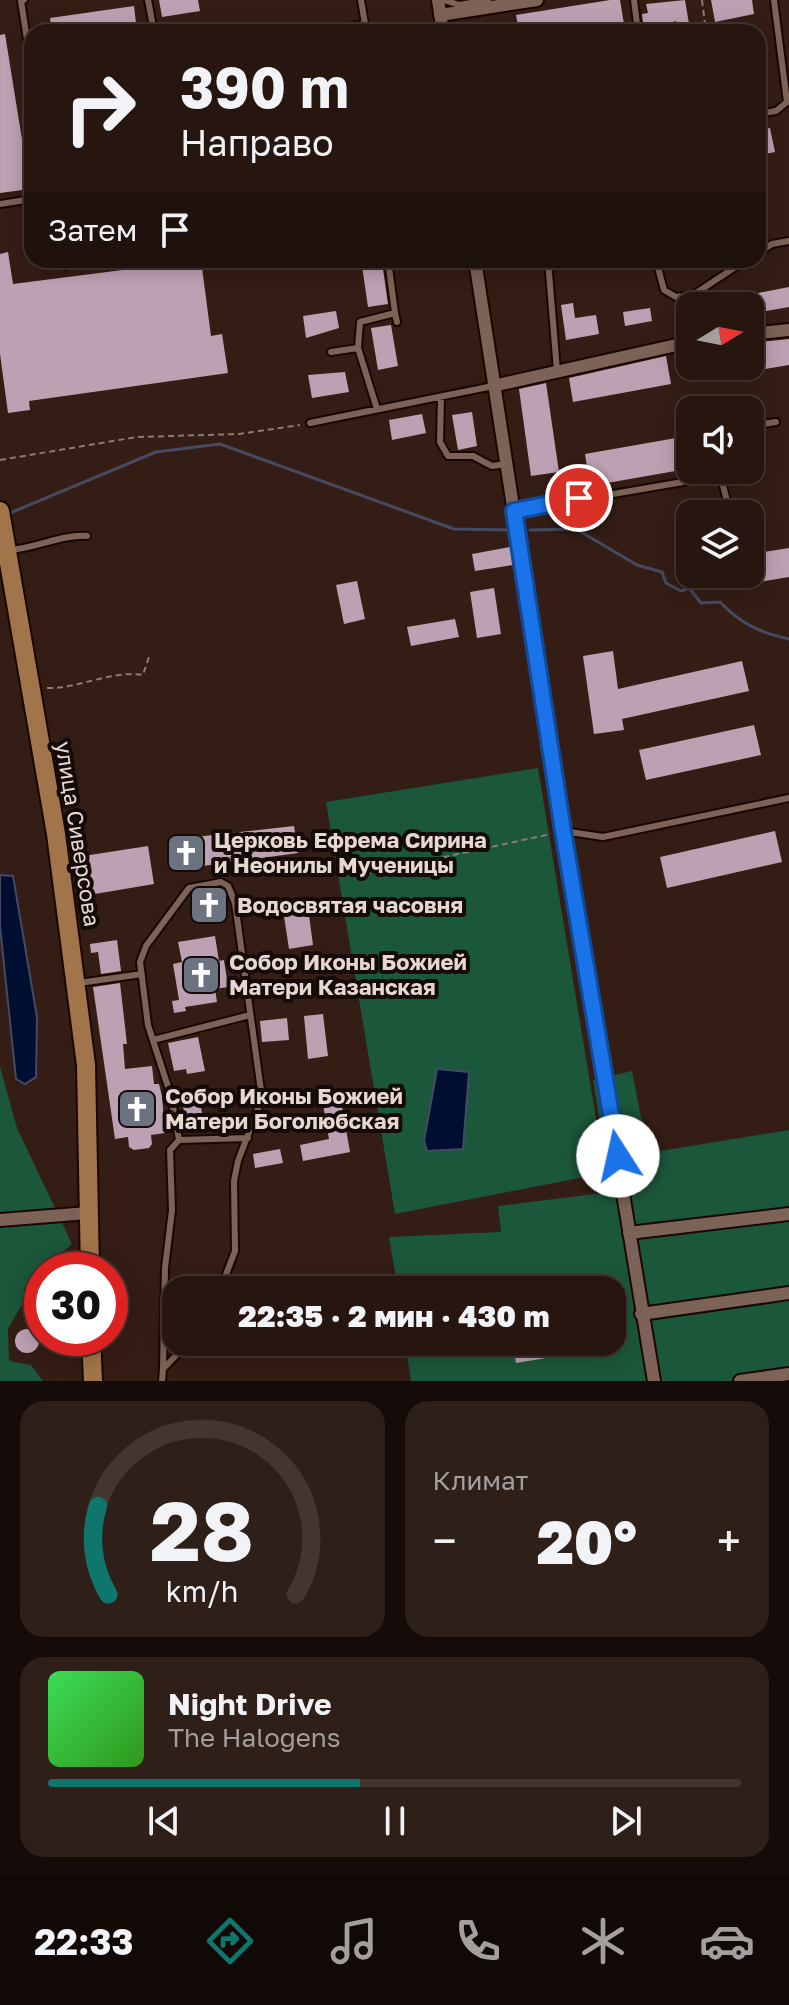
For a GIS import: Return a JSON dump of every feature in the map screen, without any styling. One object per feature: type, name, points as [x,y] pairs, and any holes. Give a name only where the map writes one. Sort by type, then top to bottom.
[{"type":"street","points":[[441,0],[442,24]]},
{"type":"street","points":[[440,15],[537,0]]},
{"type":"street","points":[[476,268],[563,831],[654,1381]]},
{"type":"street","points":[[764,333],[789,330]]},
{"type":"street","points":[[493,386],[676,345]]},
{"type":"street","name":"улица Сиверсова","points":[[0,511],[56,834],[86,1065],[89,1252]]},
{"type":"street","points":[[0,1220],[88,1213]]},
{"type":"street","points":[[629,1233],[789,1214]]},
{"type":"street","points":[[641,1314],[789,1293]]},
{"type":"street","points":[[92,1356],[93,1381]]},
{"type":"street","points":[[740,1381],[789,1374]]},
{"type":"lane","points":[[24,0],[21,1],[25,24]]},
{"type":"lane","points":[[148,0],[152,24]]},
{"type":"lane","points":[[361,0],[365,24]]},
{"type":"lane","points":[[441,0],[459,5],[488,0]]},
{"type":"lane","points":[[634,0],[637,24]]},
{"type":"lane","points":[[766,113],[776,111],[787,102],[787,69],[774,0]]},
{"type":"lane","points":[[0,204],[24,200]]},
{"type":"lane","points":[[766,248],[789,241]]},
{"type":"lane","points":[[389,268],[397,322]]},
{"type":"lane","points":[[658,268],[664,290],[676,297],[693,295],[734,268]]},
{"type":"lane","points":[[549,270],[557,371]]},
{"type":"lane","points":[[377,409],[358,348],[360,322],[395,313]]},
{"type":"lane","points":[[331,352],[358,348]]},
{"type":"lane","points":[[310,423],[493,386]]},
{"type":"lane","points":[[441,397],[440,442],[448,456],[473,456],[492,466],[506,464]]},
{"type":"lane","points":[[764,424],[776,422]]},
{"type":"lane","points":[[514,511],[676,483]]},
{"type":"lane","points":[[7,551],[32,548],[76,535],[87,536]]},
{"type":"lane","points":[[563,831],[603,837],[789,798]]},
{"type":"lane","points":[[179,1140],[171,1096],[153,1040],[140,962],[146,946],[189,888],[221,882],[228,886],[235,903],[262,1098],[234,1181],[235,1251],[225,1276]]},
{"type":"lane","points":[[75,983],[142,974]]},
{"type":"lane","points":[[153,1040],[250,1015]]},
{"type":"lane","points":[[162,1381],[165,1268],[172,1210],[170,1150],[179,1140],[248,1138]]},
{"type":"lane","points":[[163,1369],[176,1356]]},
{"type":"path","points":[[702,0],[705,24]]},
{"type":"path","points":[[0,460],[137,437],[239,434],[310,423]]},
{"type":"path","points":[[30,689],[58,688],[108,676],[143,675],[150,654]]},
{"type":"path","points":[[365,874],[563,831]]},
{"type":"green space","points":[[538,768],[605,1173],[395,1214],[326,802]]},
{"type":"green space","points":[[0,1067],[17,1128],[72,1244],[63,1252],[24,1252],[24,1301],[8,1329],[9,1361],[31,1365],[43,1381],[0,1381]]},
{"type":"green space","points":[[632,1071],[648,1153],[789,1130],[789,1381],[411,1381],[407,1356],[626,1356],[626,1276],[396,1276],[389,1237],[501,1232],[498,1206],[611,1192],[593,1080]]},
{"type":"water","points":[[0,875],[13,876],[37,1017],[36,1077],[25,1084],[16,1079],[0,926]]},
{"type":"water","points":[[437,1069],[469,1072],[463,1149],[427,1151],[424,1141]]},
{"type":"building","points":[[159,0],[198,0],[200,11],[162,17]]},
{"type":"building","points":[[620,0],[624,24],[518,24],[516,15]]},
{"type":"building","points":[[685,0],[689,24],[677,24],[676,21],[643,24],[642,14],[648,13],[646,4]]},
{"type":"building","points":[[711,0],[752,0],[754,14],[715,22]]},
{"type":"building","points":[[134,6],[136,24],[51,24],[50,18]]},
{"type":"building","points":[[5,34],[24,152],[24,190],[0,193],[0,35]]},
{"type":"building","points":[[770,128],[775,152],[766,154],[766,129]]},
{"type":"building","points":[[8,252],[13,284],[138,268],[202,268],[211,336],[222,334],[228,373],[29,401],[30,410],[8,413],[0,354],[0,254]]},
{"type":"building","points":[[362,268],[383,268],[388,304],[368,307]]},
{"type":"building","points":[[789,287],[789,307],[764,311],[763,292]]},
{"type":"building","points":[[573,303],[575,318],[596,315],[599,334],[566,340],[561,305]]},
{"type":"building","points":[[650,308],[652,321],[625,326],[623,312]]},
{"type":"building","points":[[336,311],[339,328],[306,338],[303,316]]},
{"type":"building","points":[[391,325],[398,366],[378,370],[371,328]]},
{"type":"building","points":[[789,339],[789,365],[764,369],[764,342]]},
{"type":"building","points":[[666,356],[671,384],[573,402],[569,378]]},
{"type":"building","points":[[345,372],[349,392],[312,398],[308,375]]},
{"type":"building","points":[[546,383],[559,472],[531,476],[519,389]]},
{"type":"building","points":[[472,412],[477,446],[458,450],[452,415]]},
{"type":"building","points":[[422,414],[426,433],[392,440],[389,420]]},
{"type":"building","points":[[676,438],[676,471],[590,486],[585,454]]},
{"type":"building","points":[[510,547],[513,565],[475,571],[472,554]]},
{"type":"building","points":[[789,548],[789,577],[764,581],[764,552]]},
{"type":"building","points":[[357,581],[365,619],[344,624],[336,585]]},
{"type":"building","points":[[494,588],[501,634],[477,638],[470,592]]},
{"type":"building","points":[[455,619],[459,637],[411,646],[407,627]]},
{"type":"building","points":[[613,651],[618,689],[742,661],[749,691],[622,719],[624,730],[594,734],[583,656]]},
{"type":"building","points":[[754,725],[761,755],[646,780],[639,750]]},
{"type":"building","points":[[294,826],[298,853],[173,870],[168,840]]},
{"type":"building","points":[[775,831],[782,862],[667,888],[660,857]]},
{"type":"building","points":[[148,846],[154,884],[83,896],[77,857]]},
{"type":"building","points":[[307,900],[313,945],[289,949],[282,903]]},
{"type":"building","name":"Собор Иконы Божией Матери Казанская","points":[[215,936],[219,961],[224,960],[228,987],[215,989],[217,1002],[185,1007],[186,1011],[174,1013],[172,1001],[179,1000],[173,964],[182,962],[178,942]]},
{"type":"building","points":[[117,940],[121,971],[101,974],[98,952],[91,953],[90,944]]},
{"type":"building","name":"Собор Иконы Божией Матери Боголюбская","points":[[120,983],[127,1044],[123,1044],[125,1069],[152,1066],[154,1084],[159,1084],[162,1096],[165,1133],[151,1135],[149,1148],[134,1150],[129,1147],[128,1137],[115,1139],[93,987]]},
{"type":"building","points":[[323,1014],[328,1056],[308,1059],[304,1016]]},
{"type":"building","points":[[287,1018],[289,1040],[262,1042],[260,1021]]},
{"type":"building","points":[[198,1037],[205,1071],[187,1074],[186,1069],[174,1071],[168,1043]]},
{"type":"building","points":[[198,1091],[202,1113],[185,1117],[181,1095]]},
{"type":"building","points":[[341,1101],[350,1152],[303,1161],[300,1145],[329,1139],[323,1104]]},
{"type":"building","points":[[280,1149],[283,1163],[255,1168],[253,1154]]},
{"type":"building","points":[[22,1330],[24,1352],[18,1350],[15,1341]]},
{"type":"building","points":[[515,1356],[558,1356],[516,1363]]},
{"type":"waterway","points":[[10,513],[156,452],[220,444],[454,529],[511,530]]},
{"type":"waterway","points":[[530,530],[576,529],[637,565],[662,572],[666,583],[681,591],[689,588],[701,603],[720,602],[751,626],[789,639]]},
{"type":"place","name":"Церковь Ефрема Сирина и Неонилы Мученицы","points":[[186,853]]},
{"type":"place","name":"Водосвятая часовня","points":[[209,905]]},
{"type":"place","name":"Собор Иконы Божией Матери Казанская","points":[[201,975]]},
{"type":"place","name":"Собор Иконы Божией Матери Боголюбская","points":[[137,1109]]},
{"type":"route","points":[[579,498],[514,511],[563,831],[618,1156]]}]
